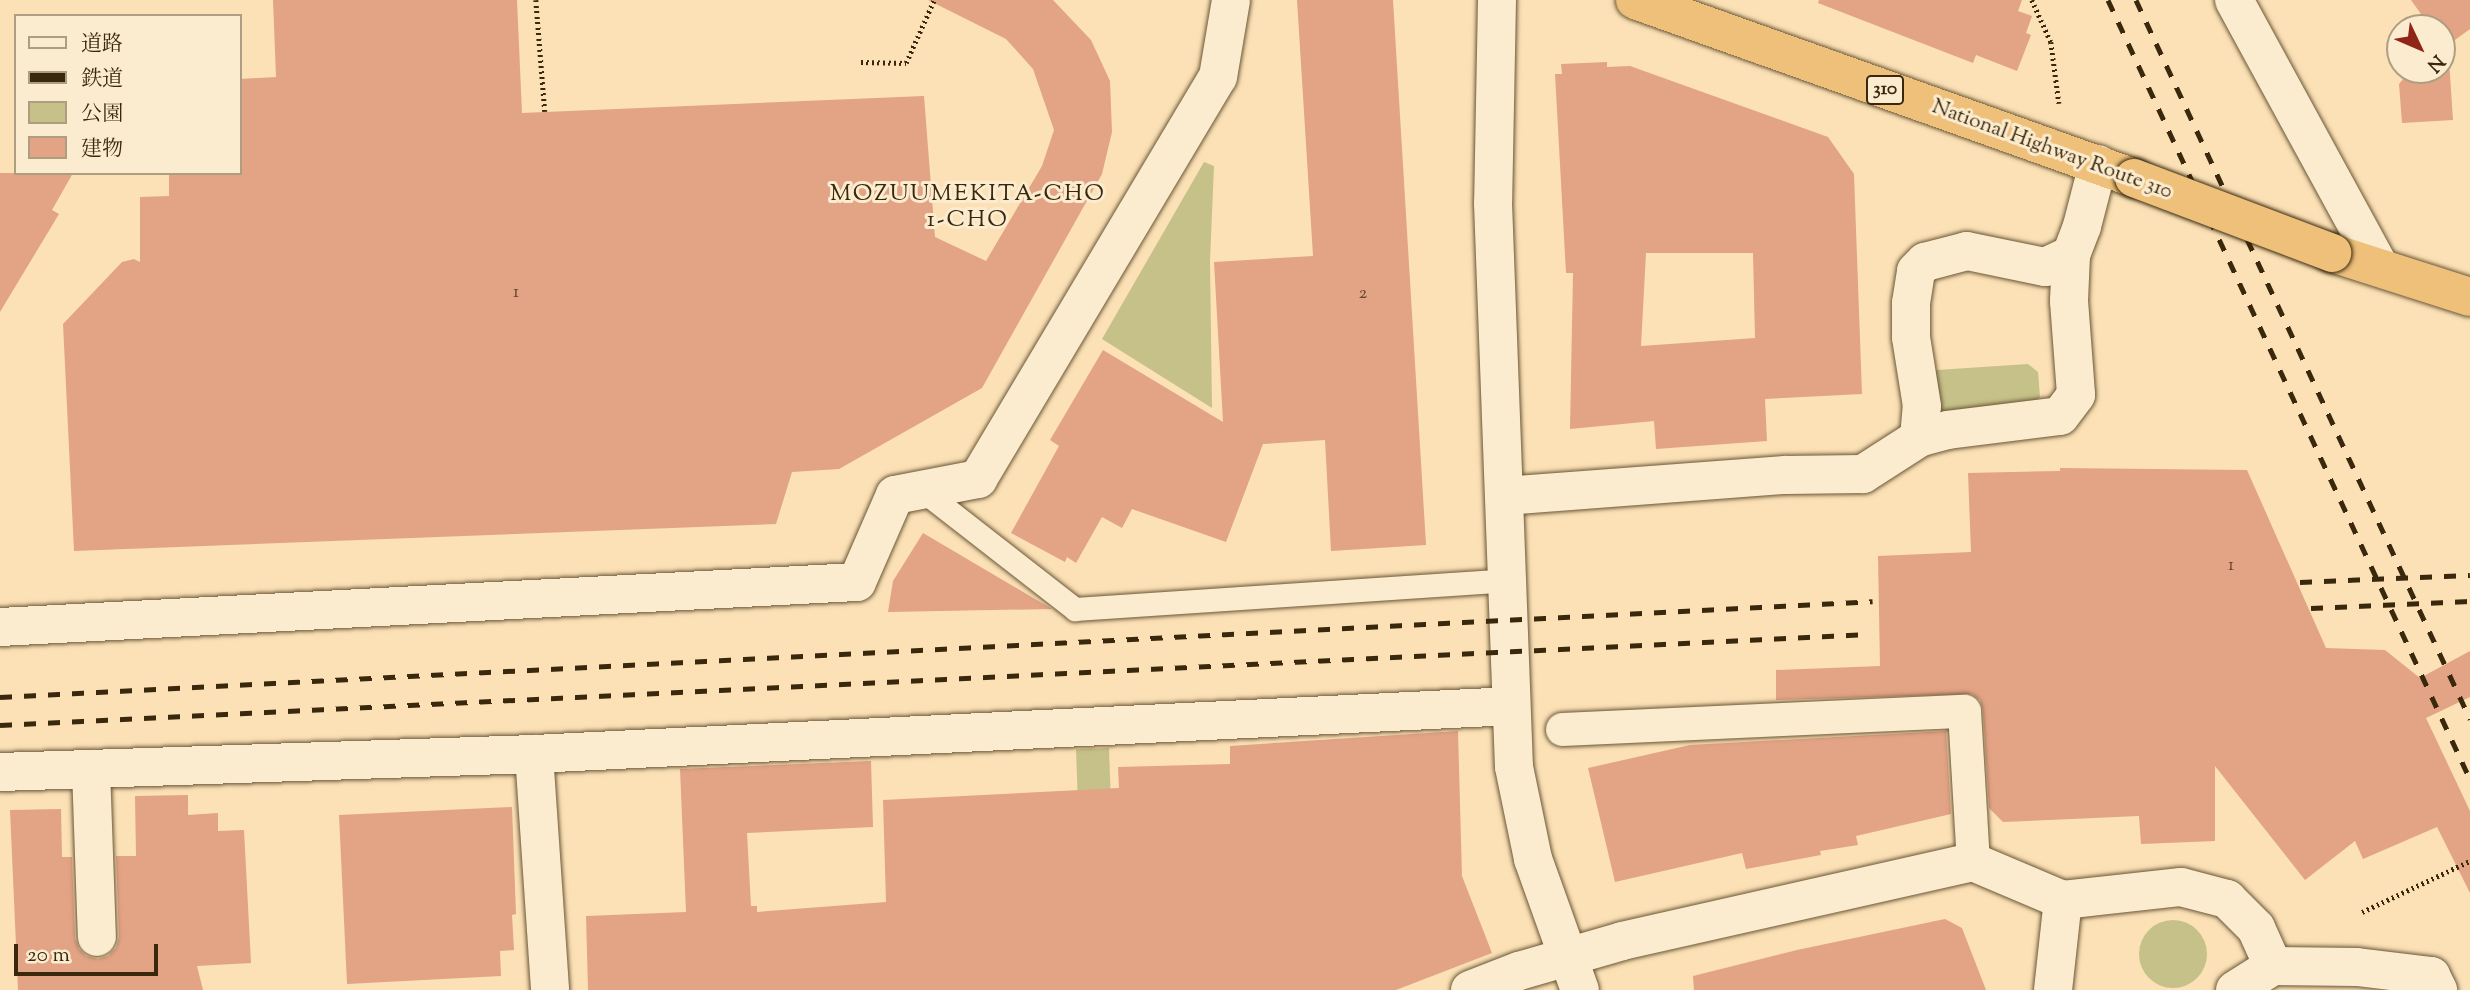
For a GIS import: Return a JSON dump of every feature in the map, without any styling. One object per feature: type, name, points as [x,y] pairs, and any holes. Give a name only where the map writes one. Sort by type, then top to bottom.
[{"type":"highway","name":"National Highway Route 310","points":[[1635,0],[2098,164],[2332,253],[2470,297]]},
{"type":"street","points":[[0,627],[857,582],[895,495],[978,479],[1218,77],[1231,0]]},
{"type":"street","points":[[1497,0],[1493,203],[1514,767],[1533,859],[1573,973]]},
{"type":"street","points":[[2234,0],[2379,266]]},
{"type":"street","points":[[1504,496],[1785,475],[1863,474],[1919,438],[1948,430],[2060,415],[2076,395],[2069,301],[2071,255],[2098,164]]},
{"type":"street","points":[[1919,438],[1922,406],[1911,326],[1916,271],[1925,262],[1967,251],[2045,267],[2071,255]]},
{"type":"street","points":[[0,772],[534,754],[1511,706]]},
{"type":"street","points":[[1562,729],[1964,711],[1973,862]]},
{"type":"street","points":[[534,754],[550,990]]},
{"type":"street","points":[[91,769],[97,937]]},
{"type":"street","points":[[1470,990],[1573,973],[1622,941],[1973,862],[2063,900],[2181,887],[2227,899],[2256,928],[2273,966]]},
{"type":"street","points":[[2053,990],[2063,900]]},
{"type":"street","points":[[2235,990],[2273,966],[2357,967],[2431,976],[2438,990]]},
{"type":"lane","points":[[922,490],[1075,609],[1507,580]]},
{"type":"path","points":[[536,0],[545,112]]},
{"type":"path","points":[[860,62],[906,62],[934,0]]},
{"type":"path","points":[[2032,0],[2051,42],[2059,105]]},
{"type":"path","points":[[2362,912],[2470,861]]},
{"type":"green space","points":[[1204,162],[1214,166],[1210,261],[1212,408],[1102,339]]},
{"type":"green space","points":[[2028,364],[2038,372],[2040,397],[2029,409],[1937,412],[1930,376],[1937,370]]},
{"type":"green space","points":[[1109,748],[1113,864],[1080,865],[1076,749]]},
{"type":"green space","points":[[2166,920],[2180,920],[2192,925],[2202,935],[2207,954],[2202,973],[2192,983],[2180,988],[2166,988],[2154,983],[2144,973],[2139,961],[2139,947],[2144,935],[2154,925]]},
{"type":"building","points":[[273,0],[517,0],[522,113],[924,96],[935,237],[986,261],[1042,166],[1054,130],[1033,69],[1006,39],[928,0],[1053,0],[1091,40],[1110,81],[1112,132],[1102,174],[982,388],[839,469],[792,472],[776,524],[74,551],[63,324],[122,262],[134,259],[140,262],[140,197],[169,196],[169,175],[242,175],[242,79],[276,77]]},
{"type":"building","points":[[1297,0],[1393,0],[1426,545],[1331,551],[1325,440],[1263,444],[1226,542],[1132,509],[1122,528],[1102,517],[1076,563],[1067,557],[1065,562],[1011,533],[1059,446],[1050,440],[1103,350],[1223,422],[1214,262],[1313,256]]},
{"type":"building","points":[[1819,0],[2022,0],[2018,11],[2032,16],[2026,33],[2031,35],[2017,71],[1976,55],[1973,63],[1818,3]]},
{"type":"building","points":[[2411,0],[2470,0],[2470,29],[2456,39],[2456,14],[2421,14]]},
{"type":"building","points":[[1607,62],[1607,67],[1630,66],[1828,137],[1854,174],[1862,394],[1765,399],[1767,441],[1656,449],[1654,421],[1570,429],[1573,273],[1566,273],[1555,74],[1562,74],[1561,64]],"holes":[[[1646,253],[1753,253],[1755,338],[1641,346]]]},
{"type":"building","points":[[2399,84],[2451,84],[2453,120],[2402,123]]},
{"type":"building","points":[[0,173],[72,175],[52,210],[59,214],[0,312]]},
{"type":"building","points":[[2060,468],[2247,470],[2326,648],[2385,650],[2420,678],[2470,651],[2470,697],[2426,718],[2470,811],[2470,893],[2437,827],[2363,859],[2355,841],[2305,880],[2215,766],[2215,841],[2141,844],[2139,816],[2003,822],[1989,808],[1983,710],[1980,700],[1972,694],[1776,700],[1776,670],[1880,666],[1878,556],[1971,552],[1968,473],[2060,471]]},
{"type":"building","points":[[923,533],[1052,609],[888,612],[893,581]]},
{"type":"building","points":[[1458,731],[1462,876],[1492,953],[1396,990],[588,990],[586,916],[686,912],[680,769],[871,761],[873,827],[747,833],[751,906],[757,906],[757,912],[886,902],[883,800],[1119,788],[1118,767],[1230,764],[1230,746]]},
{"type":"building","points":[[1946,731],[1951,814],[1856,836],[1858,845],[1820,851],[1821,855],[1746,869],[1742,853],[1615,882],[1588,768],[1690,745]]},
{"type":"building","points":[[188,795],[188,815],[218,813],[218,831],[244,830],[251,963],[197,966],[203,990],[18,990],[10,810],[61,809],[62,857],[72,857],[75,938],[79,949],[86,956],[98,959],[108,956],[116,948],[119,937],[116,856],[136,856],[135,796]]},
{"type":"building","points":[[512,807],[516,914],[512,915],[514,950],[500,951],[501,976],[347,984],[339,815]]},
{"type":"building","points":[[1945,919],[1962,928],[1986,990],[1694,990],[1693,976],[1797,950]]},
{"type":"railway","points":[[2108,0],[2470,779]]},
{"type":"railway","points":[[2136,0],[2470,719]]},
{"type":"railway","points":[[2300,582],[2470,575]]},
{"type":"railway","points":[[0,697],[1873,601]]},
{"type":"railway","points":[[2311,608],[2470,601]]},
{"type":"railway","points":[[0,725],[1869,634]]},
{"type":"district","name":"MOZUUMEKITA-CHO 1-CHO","points":[[968,208]]}]
